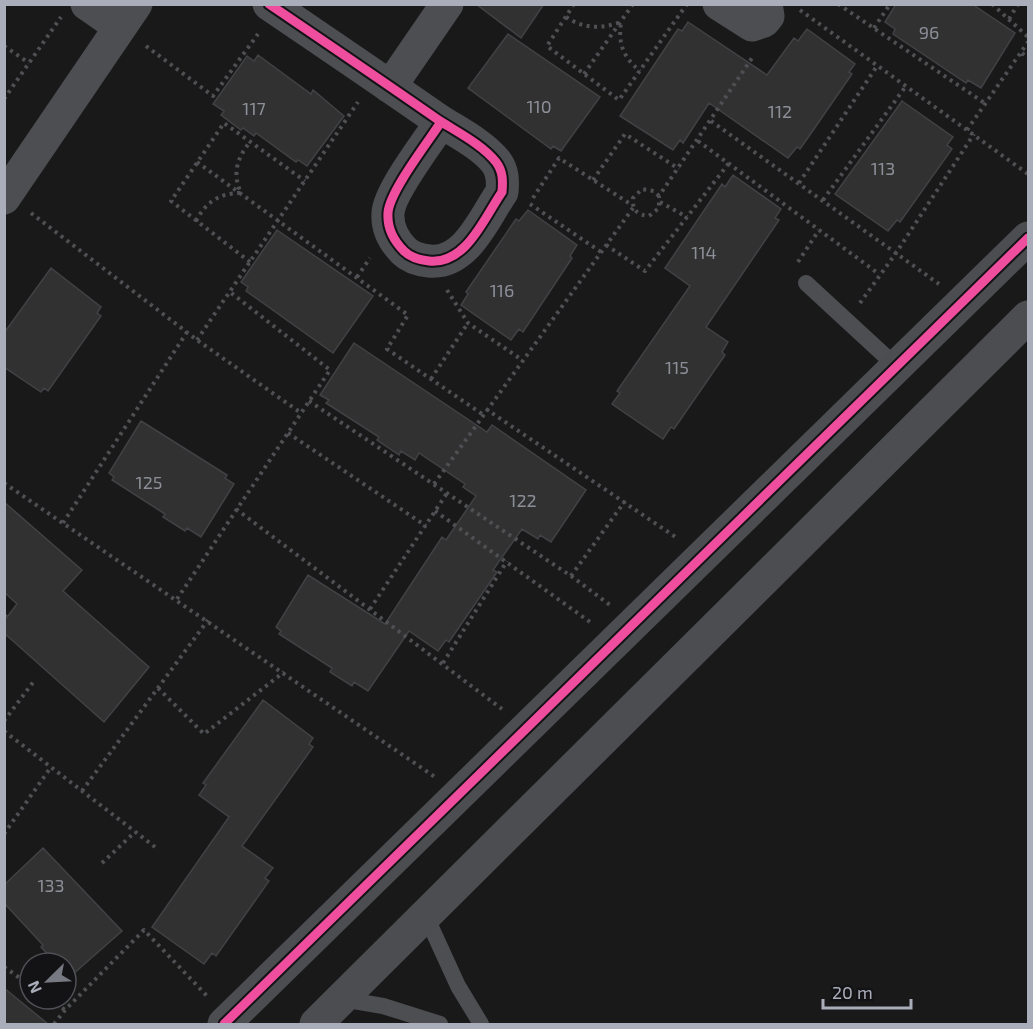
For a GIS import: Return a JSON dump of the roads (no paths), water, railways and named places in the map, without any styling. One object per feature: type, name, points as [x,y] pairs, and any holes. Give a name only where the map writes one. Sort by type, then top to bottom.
[{"type":"street","points":[[382,82],[447,4]]},
{"type":"street","points":[[719,4],[746,22],[763,15]]},
{"type":"street","points":[[273,7],[441,122],[496,161],[503,181],[516,198],[464,249],[451,258],[436,262],[421,260],[406,253],[393,235],[388,213],[393,197],[441,122]]},
{"type":"street","points":[[6,196],[128,16],[75,9]]},
{"type":"street","points":[[226,1022],[1029,238]]},
{"type":"street","points":[[316,1024],[1029,317]]},
{"type":"lane","points":[[806,284],[897,367]]},
{"type":"lane","points":[[426,916],[453,978],[481,1024]]},
{"type":"lane","points":[[342,999],[383,1006],[440,1024]]}]
